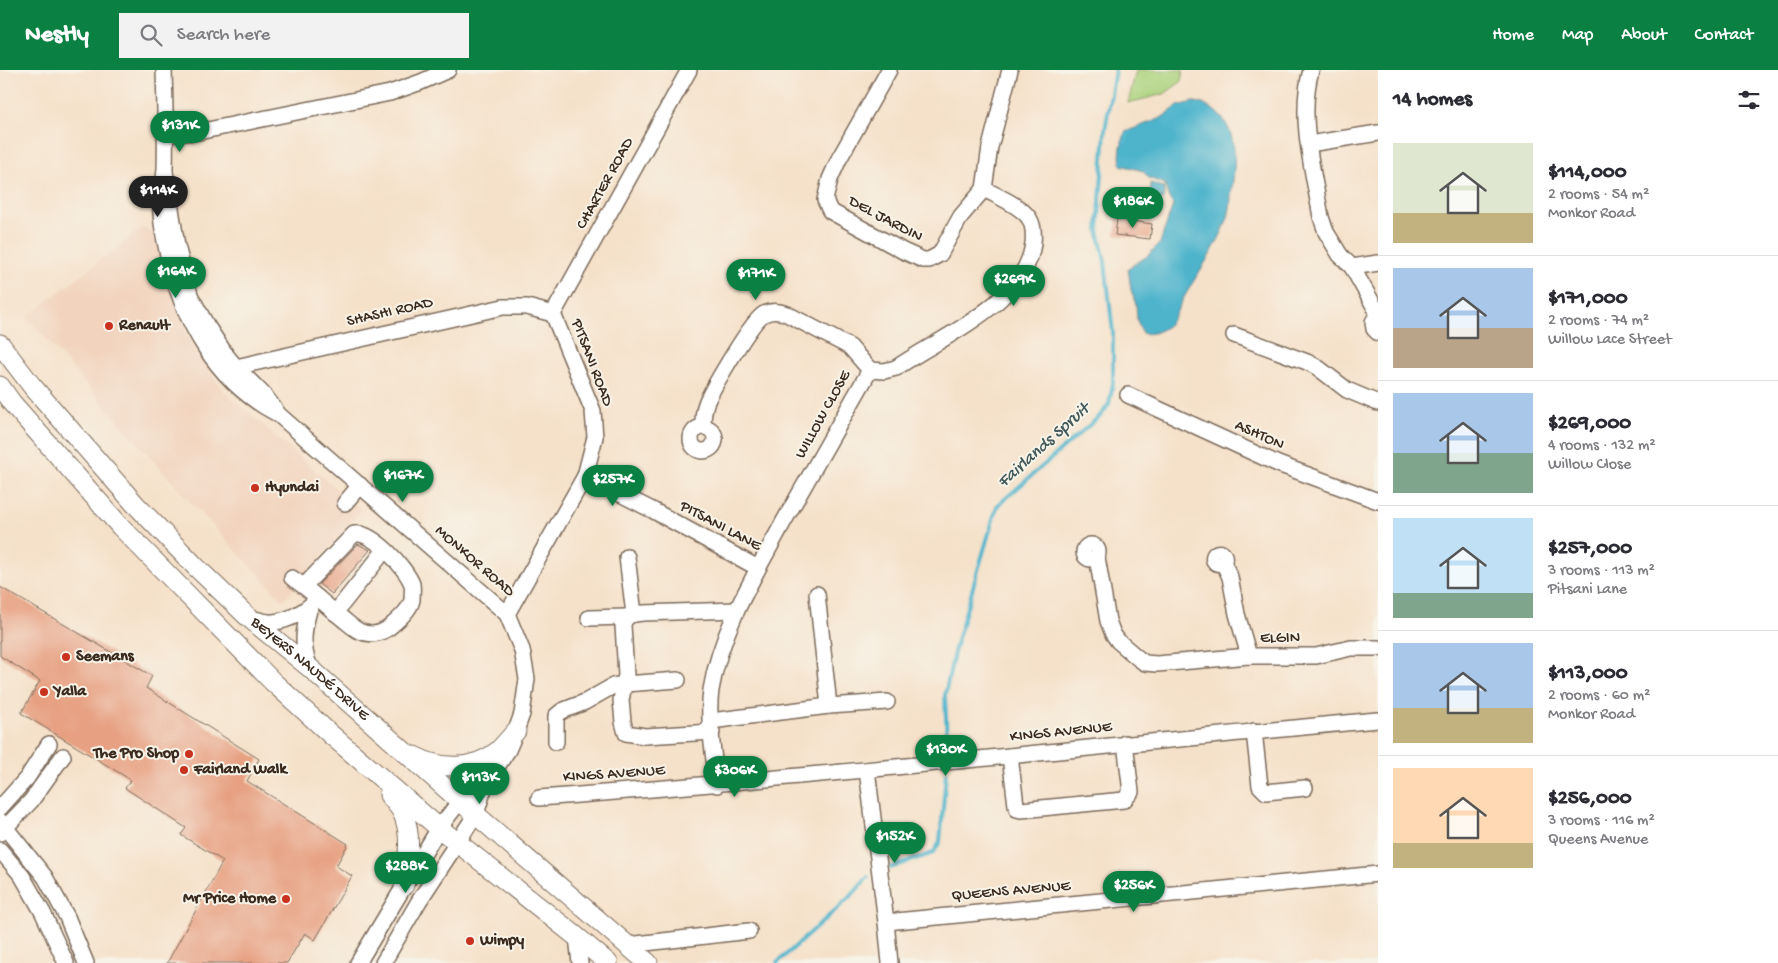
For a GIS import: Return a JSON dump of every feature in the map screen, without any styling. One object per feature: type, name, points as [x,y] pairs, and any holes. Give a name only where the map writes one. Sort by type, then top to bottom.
[{"type":"main road","name":"BEYERS NAUDÉ DRIVE","points":[[0,344],[32,386],[135,504],[248,617],[310,668],[460,801],[648,963]]},
{"type":"main road","name":"BEYERS NAUDÉ DRIVE","points":[[0,386],[12,403],[120,526],[273,682],[438,828],[578,937],[608,963]]},
{"type":"main road","points":[[400,748],[433,763],[456,767],[466,766],[477,763],[497,752],[516,731]]},
{"type":"main road","points":[[329,733],[388,793],[402,812],[409,838],[404,885]]},
{"type":"street","name":"MONKOR ROAD","points":[[164,70],[166,134],[165,172],[161,192],[163,231],[175,287],[188,317],[206,350],[224,374],[259,404],[279,415],[507,614],[522,650],[527,679],[522,714],[508,750],[485,785],[476,814],[419,901],[383,963]]},
{"type":"street","points":[[166,134],[198,132],[390,93],[448,70]]},
{"type":"street","name":"CHARTER ROAD","points":[[553,314],[689,70]]},
{"type":"street","name":"DEL JARDIN","points":[[889,70],[839,159],[830,179],[825,200],[830,211],[903,251],[923,260],[929,260],[940,254],[961,216],[984,189]]},
{"type":"street","points":[[984,189],[990,147],[1010,70]]},
{"type":"street","points":[[1311,70],[1306,95],[1306,119],[1321,218],[1326,232],[1340,255],[1352,267],[1378,313],[1373,322],[1374,329],[1378,333]]},
{"type":"street","points":[[1309,144],[1378,133]]},
{"type":"street","name":"MONKOR ROAD","points":[[165,172],[177,246],[190,295],[207,326],[236,367],[265,396],[279,415]]},
{"type":"street","name":"WILLOW CLOSE","points":[[717,785],[711,693],[718,661],[737,610],[758,568],[870,370],[884,371],[896,368],[987,311],[1020,278],[1033,248],[1033,226],[1021,209],[984,189]]},
{"type":"street","points":[[1352,267],[1378,262]]},
{"type":"street","name":"SHASHI ROAD","points":[[236,367],[503,307],[528,307],[553,314]]},
{"type":"street","points":[[703,427],[703,416],[708,400],[752,326],[763,314],[778,311],[787,314],[850,347],[870,370]]},
{"type":"street","name":"PITSANI ROAD","points":[[507,614],[585,476],[595,437],[593,412],[553,314]]},
{"type":"street","points":[[1234,335],[1307,362],[1317,367],[1347,390],[1378,403]]},
{"type":"street","name":"ASHTON","points":[[1128,395],[1278,464],[1378,501]]},
{"type":"street","name":"PITSANI LANE","points":[[585,476],[758,568]]},
{"type":"street","points":[[345,503],[360,485]]},
{"type":"street","points":[[354,534],[366,535],[385,550],[398,561],[412,585],[412,599],[410,606],[384,632],[373,634],[359,631],[335,613],[314,603],[298,582],[354,534]]},
{"type":"street","points":[[335,613],[385,550]]},
{"type":"street","points":[[1097,557],[1110,629],[1118,641],[1145,663],[1157,664],[1248,656]]},
{"type":"street","points":[[627,558],[630,616],[623,625],[626,670],[621,700],[626,733],[645,736],[829,706],[887,702]]},
{"type":"street","name":"ELGIN","points":[[1224,562],[1230,577],[1248,656],[1316,656],[1351,648],[1378,648]]},
{"type":"street","points":[[818,594],[829,706]]},
{"type":"street","points":[[248,617],[271,622],[283,621],[314,603]]},
{"type":"street","points":[[310,668],[304,653],[303,640],[314,603]]},
{"type":"street","points":[[589,618],[737,610]]},
{"type":"street","points":[[556,742],[555,721],[558,713],[586,702],[608,688],[625,684],[678,680]]},
{"type":"street","name":"KINGS AVENUE","points":[[538,798],[717,785],[1125,743],[1378,720]]},
{"type":"street","points":[[1254,731],[1260,786],[1262,789],[1266,792],[1305,788]]},
{"type":"street","points":[[1010,756],[1017,809],[1124,800],[1131,792],[1125,743]]},
{"type":"street","points":[[0,808],[27,778],[49,744]]},
{"type":"street","points":[[63,756],[31,801],[2,827],[45,877],[67,918],[86,963]]},
{"type":"street","points":[[866,770],[890,963]]},
{"type":"street","name":"MONKOR ROAD","points":[[358,963],[438,828],[460,801],[485,785]]},
{"type":"street","points":[[0,850],[22,876],[43,913],[66,963]]},
{"type":"street","name":"QUEENS AVENUE","points":[[886,922],[1378,874]]},
{"type":"street","points":[[628,945],[749,931]]},
{"type":"street","points":[[578,937],[580,963]]},
{"type":"shaded area","points":[[143,227],[162,237],[186,332],[222,390],[361,510],[283,601],[183,494],[27,317]]},
{"type":"green space","points":[[1136,70],[1183,70],[1181,82],[1164,94],[1128,103]]},
{"type":"water","points":[[1193,102],[1214,110],[1224,120],[1229,129],[1234,150],[1234,173],[1228,217],[1214,247],[1171,321],[1166,327],[1157,332],[1142,333],[1137,320],[1136,305],[1131,290],[1128,268],[1146,257],[1160,243],[1173,205],[1165,184],[1149,178],[1143,171],[1121,165],[1121,144],[1125,132],[1161,118],[1178,106]]},
{"type":"water","points":[[1151,183],[1164,188],[1164,200],[1159,200],[1158,207],[1149,206]]},
{"type":"building","points":[[1117,219],[1152,224],[1150,239],[1115,235]]},
{"type":"building","points":[[358,544],[370,550],[332,594],[319,584]]},
{"type":"building","name":"Fairland Walk","points":[[0,587],[152,676],[146,688],[259,759],[247,781],[348,844],[336,866],[352,876],[315,940],[305,933],[287,963],[167,963],[223,861],[181,835],[186,828],[125,788],[131,780],[21,713],[40,681],[0,656]]},
{"type":"waterway","name":"Fairlands Spruit","points":[[945,747],[947,742],[945,695],[955,648],[997,506],[1102,414],[1109,404],[1113,383],[1113,333],[1105,262],[1098,230],[1105,130],[1115,70]]},
{"type":"waterway","name":"Fairlands Spruit","points":[[890,868],[933,853],[940,842],[946,773]]},
{"type":"waterway","name":"Fairlands Spruit","points":[[777,963],[852,895],[868,877]]},
{"type":"place","name":"Renault","points":[[109,326]]},
{"type":"place","name":"Hyundai","points":[[255,488]]},
{"type":"place","name":"Seemans","points":[[66,657]]},
{"type":"place","name":"Yalla","points":[[44,692]]},
{"type":"place","name":"The Pro Shop","points":[[189,754]]},
{"type":"place","name":"Fairland Walk","points":[[184,770]]},
{"type":"place","name":"Mr Price Home","points":[[286,899]]},
{"type":"place","name":"Wimpy","points":[[470,941]]}]
